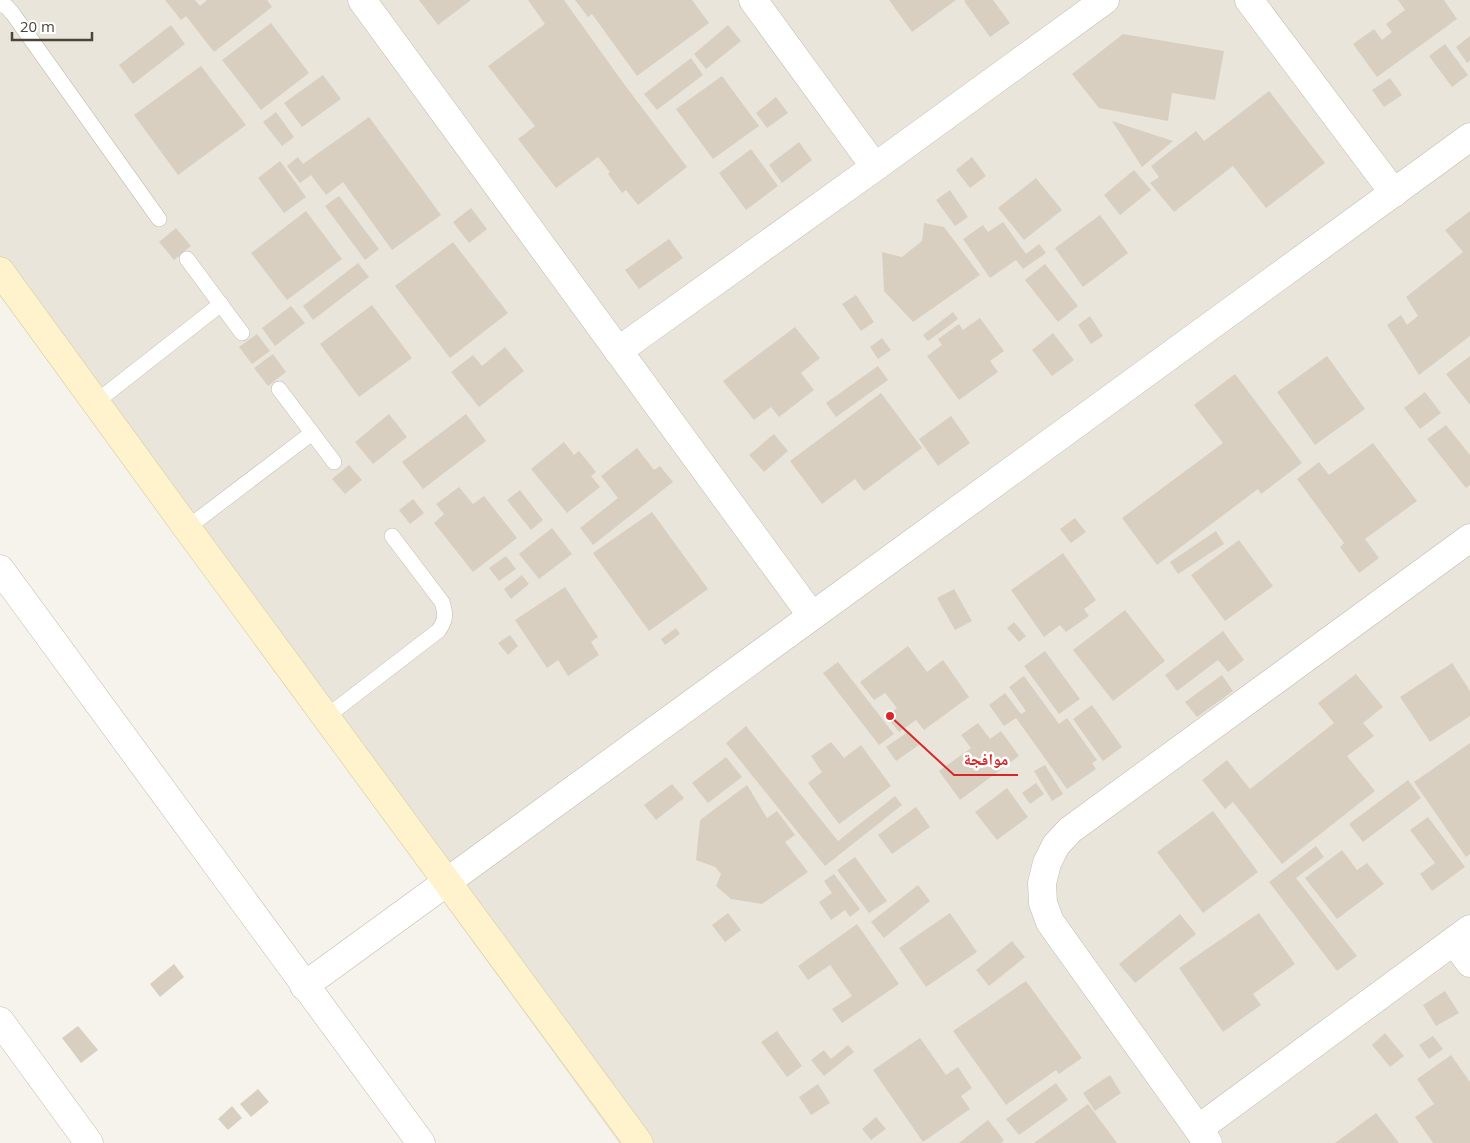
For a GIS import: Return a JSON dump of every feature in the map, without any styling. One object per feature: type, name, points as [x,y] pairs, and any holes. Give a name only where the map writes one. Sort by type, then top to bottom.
[{"type":"main road","points":[[0,271],[639,1143]]},
{"type":"street","points":[[362,0],[812,616]]},
{"type":"street","points":[[753,0],[875,167]]},
{"type":"street","points":[[618,351],[1105,0]]},
{"type":"street","points":[[1249,0],[1394,193]]},
{"type":"street","points":[[304,986],[1470,137]]},
{"type":"street","points":[[1470,538],[1070,830],[1056,845],[1047,863],[1042,883],[1043,903],[1050,922],[1203,1136],[1462,935],[1470,963]]},
{"type":"street","points":[[0,569],[421,1143]]},
{"type":"street","points":[[0,1020],[89,1143]]},
{"type":"lane","points":[[0,4],[7,7],[13,14],[159,219]]},
{"type":"lane","points":[[187,259],[242,333]]},
{"type":"lane","points":[[96,402],[221,304]]},
{"type":"lane","points":[[279,389],[334,462]]},
{"type":"lane","points":[[187,528],[312,433]]},
{"type":"lane","points":[[326,718],[438,631],[446,617],[442,602],[392,536]]},
{"type":"shaded area","points":[[0,0],[1470,0],[1470,1143],[619,1143],[0,290]]},
{"type":"building","points":[[165,0],[195,0],[200,6],[207,0],[267,0],[272,7],[214,52],[186,16],[181,20]]},
{"type":"building","points":[[419,0],[471,0],[438,25]]},
{"type":"building","points":[[528,0],[564,0],[624,84],[687,167],[638,205],[626,190],[622,193],[608,174],[610,172],[598,157],[556,188],[518,139],[535,126],[488,66],[545,24]]},
{"type":"building","points":[[575,0],[692,0],[709,23],[637,76],[592,14],[588,17]]},
{"type":"building","points":[[889,0],[956,0],[912,32]]},
{"type":"building","points":[[993,0],[1010,23],[990,37],[964,1]]},
{"type":"building","points":[[1398,0],[1444,0],[1457,19],[1377,77],[1353,44],[1374,29],[1382,40],[1392,32],[1386,24],[1405,10]]},
{"type":"building","points":[[271,23],[309,73],[261,110],[222,60]]},
{"type":"building","points":[[171,25],[185,44],[133,84],[119,65]]},
{"type":"building","points":[[728,25],[741,41],[706,69],[694,54]]},
{"type":"building","points":[[1123,34],[1224,51],[1215,100],[1172,93],[1168,121],[1099,108],[1072,74]]},
{"type":"building","points":[[1470,36],[1470,61],[1467,63],[1456,47]]},
{"type":"building","points":[[1445,44],[1468,75],[1452,87],[1429,56]]},
{"type":"building","points":[[691,58],[703,75],[657,110],[644,94]]},
{"type":"building","points":[[201,66],[246,125],[178,175],[134,115]]},
{"type":"building","points":[[323,75],[341,99],[302,127],[284,103]]},
{"type":"building","points":[[722,76],[759,126],[713,159],[676,109]]},
{"type":"building","points":[[1390,78],[1402,95],[1384,107],[1372,90]]},
{"type":"building","points":[[1269,91],[1325,163],[1266,208],[1233,166],[1174,212],[1150,183],[1159,177],[1151,166],[1196,131],[1204,141]]},
{"type":"building","points":[[776,97],[788,113],[767,128],[756,113]]},
{"type":"building","points":[[276,112],[294,137],[282,146],[263,122]]},
{"type":"building","points":[[369,117],[441,215],[392,250],[343,182],[326,195],[311,175],[300,183],[287,166],[298,157],[303,164]]},
{"type":"building","points":[[1112,121],[1173,141],[1142,167]]},
{"type":"building","points":[[799,142],[812,160],[782,183],[769,165]]},
{"type":"building","points":[[751,149],[778,186],[746,210],[719,173]]},
{"type":"building","points":[[972,157],[986,176],[970,188],[956,170]]},
{"type":"building","points":[[280,161],[306,197],[284,213],[258,178]]},
{"type":"building","points":[[1134,170],[1151,190],[1120,215],[1104,195]]},
{"type":"building","points":[[1036,178],[1062,210],[1024,240],[998,208]]},
{"type":"building","points":[[950,190],[968,217],[955,226],[936,200]]},
{"type":"building","points":[[339,196],[379,249],[365,260],[325,206]]},
{"type":"building","points":[[471,208],[487,229],[469,243],[453,222]]},
{"type":"building","points":[[306,211],[342,259],[287,300],[251,253]]},
{"type":"building","points":[[1470,211],[1470,336],[1419,375],[1387,325],[1401,315],[1407,325],[1418,316],[1406,297],[1463,252],[1445,230]]},
{"type":"building","points":[[1100,215],[1128,253],[1083,287],[1055,248]]},
{"type":"building","points":[[1003,222],[1026,254],[1039,244],[1046,253],[1023,269],[1016,260],[990,278],[963,239],[983,225],[988,232]]},
{"type":"building","points":[[924,223],[944,227],[980,275],[913,322],[884,291],[882,252],[902,257],[922,241]]},
{"type":"building","points":[[176,228],[191,246],[174,260],[159,242]]},
{"type":"building","points":[[669,239],[683,258],[639,289],[625,270]]},
{"type":"building","points":[[453,242],[508,313],[450,358],[395,286]]},
{"type":"building","points":[[358,263],[369,277],[313,320],[303,306]]},
{"type":"building","points":[[1045,264],[1078,306],[1058,322],[1025,280]]},
{"type":"building","points":[[856,295],[874,322],[861,331],[842,304]]},
{"type":"building","points":[[372,305],[412,358],[359,397],[320,344]]},
{"type":"building","points":[[291,306],[305,323],[275,346],[262,328]]},
{"type":"building","points":[[953,312],[958,319],[928,341],[923,335]]},
{"type":"building","points":[[1090,316],[1103,336],[1091,344],[1078,325]]},
{"type":"building","points":[[980,318],[1004,351],[990,361],[998,372],[959,400],[927,356],[942,345],[938,339],[959,324],[963,330]]},
{"type":"building","points":[[795,327],[820,358],[801,373],[814,390],[779,417],[771,407],[754,420],[723,381]]},
{"type":"building","points":[[1053,333],[1074,360],[1052,376],[1032,350]]},
{"type":"building","points":[[257,334],[270,351],[252,364],[239,347]]},
{"type":"building","points":[[882,338],[891,350],[878,359],[870,347]]},
{"type":"building","points":[[505,347],[524,371],[479,407],[451,372],[473,355],[482,366]]},
{"type":"building","points":[[273,354],[286,372],[268,386],[254,368]]},
{"type":"building","points":[[1327,356],[1365,409],[1315,445],[1277,392]]},
{"type":"building","points":[[1470,356],[1470,405],[1446,374]]},
{"type":"building","points":[[878,366],[888,380],[836,417],[826,403]]},
{"type":"building","points":[[1235,374],[1302,463],[1261,494],[1258,489],[1157,565],[1122,518],[1223,443],[1194,405]]},
{"type":"building","points":[[1425,392],[1441,413],[1420,429],[1404,408]]},
{"type":"building","points":[[881,393],[922,448],[864,491],[855,479],[822,504],[790,461]]},
{"type":"building","points":[[389,414],[407,437],[373,464],[355,442]]},
{"type":"building","points":[[466,414],[486,441],[423,489],[402,462]]},
{"type":"building","points":[[951,416],[970,443],[938,466],[919,439]]},
{"type":"building","points":[[1446,425],[1470,455],[1470,485],[1466,488],[1427,439]]},
{"type":"building","points":[[774,434],[788,451],[764,472],[749,455]]},
{"type":"building","points":[[564,442],[574,455],[579,451],[596,472],[591,476],[600,487],[567,513],[531,469]]},
{"type":"building","points":[[1373,443],[1417,501],[1365,539],[1379,558],[1359,573],[1340,547],[1344,543],[1297,479],[1319,462],[1329,475]]},
{"type":"building","points":[[637,448],[654,470],[660,466],[673,482],[593,545],[580,528],[618,498],[601,476]]},
{"type":"building","points":[[349,465],[362,480],[345,494],[332,479]]},
{"type":"building","points":[[459,487],[473,504],[484,496],[517,538],[473,572],[434,523],[444,514],[436,504]]},
{"type":"building","points":[[520,490],[543,520],[531,530],[507,500]]},
{"type":"building","points":[[413,499],[424,513],[410,524],[399,510]]},
{"type":"building","points":[[652,512],[708,589],[649,631],[593,553]]},
{"type":"building","points":[[1075,518],[1086,532],[1071,543],[1060,529]]},
{"type":"building","points":[[552,528],[572,554],[539,579],[519,554]]},
{"type":"building","points":[[1216,531],[1224,544],[1178,574],[1170,562]]},
{"type":"building","points":[[1239,540],[1273,586],[1225,621],[1191,575]]},
{"type":"building","points":[[1063,553],[1096,600],[1084,609],[1089,616],[1066,632],[1060,625],[1044,637],[1011,590]]},
{"type":"building","points":[[506,556],[516,569],[499,581],[489,568]]},
{"type":"building","points":[[522,575],[529,584],[511,599],[504,589]]},
{"type":"building","points":[[565,587],[598,637],[591,642],[599,655],[568,676],[558,660],[547,668],[515,620]]},
{"type":"building","points":[[954,589],[972,621],[955,630],[937,598]]},
{"type":"building","points":[[1125,610],[1165,661],[1113,701],[1073,650]]},
{"type":"building","points":[[1014,622],[1026,636],[1019,642],[1007,628]]},
{"type":"building","points":[[676,628],[680,634],[665,645],[661,639]]},
{"type":"building","points":[[1223,631],[1244,660],[1228,672],[1218,660],[1177,691],[1165,675]]},
{"type":"building","points":[[510,635],[518,646],[508,655],[498,643]]},
{"type":"building","points":[[908,646],[927,672],[943,660],[969,697],[924,730],[916,720],[899,732],[886,716],[897,708],[885,693],[874,700],[860,682]]},
{"type":"building","points":[[1045,651],[1080,699],[1059,714],[1024,666]]},
{"type":"building","points":[[838,662],[894,734],[879,745],[823,673]]},
{"type":"building","points":[[1452,663],[1470,691],[1470,716],[1430,742],[1400,697]]},
{"type":"building","points":[[1356,674],[1383,707],[1363,723],[1374,736],[1347,756],[1375,791],[1282,864],[1233,802],[1225,809],[1202,780],[1227,760],[1250,789],[1334,723],[1318,703]]},
{"type":"building","points":[[1222,675],[1233,691],[1197,717],[1185,702]]},
{"type":"building","points":[[1024,676],[1059,724],[1067,718],[1097,760],[1092,763],[1096,769],[1067,789],[1016,718],[1004,726],[989,705],[1005,693],[1021,714],[1026,711],[1009,687]]},
{"type":"building","points":[[1092,705],[1122,747],[1103,761],[1073,719]]},
{"type":"building","points":[[978,723],[990,739],[1001,731],[1019,756],[960,800],[939,771],[971,748],[961,735]]},
{"type":"building","points":[[746,726],[838,841],[895,796],[902,805],[825,866],[726,743]]},
{"type":"building","points":[[909,731],[919,745],[896,761],[886,747]]},
{"type":"building","points":[[831,742],[844,758],[861,745],[891,786],[839,824],[808,783],[822,772],[811,756]]},
{"type":"building","points":[[1470,743],[1470,854],[1466,857],[1414,782]]},
{"type":"building","points":[[726,757],[742,777],[708,803],[692,783]]},
{"type":"building","points":[[1045,765],[1063,794],[1052,801],[1034,771]]},
{"type":"building","points":[[1408,780],[1421,798],[1363,842],[1349,824]]},
{"type":"building","points":[[1036,783],[1044,794],[1030,804],[1022,793]]},
{"type":"building","points":[[672,784],[684,798],[656,820],[644,805]]},
{"type":"building","points":[[747,785],[767,818],[777,811],[795,835],[785,842],[808,872],[762,904],[731,899],[716,886],[721,874],[715,867],[696,860],[700,820]]},
{"type":"building","points":[[1007,788],[1028,817],[997,840],[975,812]]},
{"type":"building","points":[[916,807],[930,827],[892,854],[878,835]]},
{"type":"building","points":[[1213,811],[1258,872],[1203,913],[1157,852]]},
{"type":"building","points":[[1428,817],[1465,867],[1432,891],[1420,874],[1435,863],[1410,830]]},
{"type":"building","points":[[1316,846],[1324,857],[1296,878],[1357,956],[1337,971],[1269,882]]},
{"type":"building","points":[[1342,850],[1357,870],[1367,863],[1384,884],[1337,919],[1305,878]]},
{"type":"building","points":[[855,857],[887,901],[869,913],[837,870]]},
{"type":"building","points":[[834,874],[860,909],[850,917],[845,910],[831,920],[819,902],[832,893],[824,881]]},
{"type":"building","points":[[918,885],[930,901],[884,938],[871,922]]},
{"type":"building","points":[[728,913],[741,930],[725,942],[712,925]]},
{"type":"building","points":[[950,913],[977,952],[926,987],[899,948]]},
{"type":"building","points":[[1259,913],[1295,964],[1253,994],[1261,1005],[1223,1032],[1179,968]]},
{"type":"building","points":[[1180,914],[1196,934],[1135,983],[1119,964]]},
{"type":"building","points":[[857,924],[899,984],[842,1023],[832,1009],[852,996],[830,965],[808,980],[798,966]]},
{"type":"building","points":[[1012,941],[1025,957],[989,986],[976,970]]},
{"type":"building","points":[[174,964],[184,977],[160,997],[150,984]]},
{"type":"building","points":[[1026,981],[1082,1058],[1059,1074],[1056,1070],[1006,1105],[953,1031]]},
{"type":"building","points":[[1445,991],[1459,1013],[1436,1026],[1423,1005]]},
{"type":"building","points":[[78,1026],[98,1050],[81,1063],[62,1038]]},
{"type":"building","points":[[777,1031],[802,1066],[787,1077],[761,1042]]},
{"type":"building","points":[[1385,1033],[1404,1056],[1390,1067],[1372,1045]]},
{"type":"building","points":[[1433,1036],[1443,1049],[1429,1059],[1419,1045]]},
{"type":"building","points":[[920,1038],[946,1075],[958,1067],[972,1088],[961,1096],[970,1109],[923,1142],[873,1070]]},
{"type":"building","points":[[848,1045],[854,1052],[824,1076],[811,1060],[824,1050],[831,1059]]},
{"type":"building","points":[[1451,1055],[1470,1082],[1470,1143],[1433,1143],[1415,1117],[1434,1104],[1417,1079]]},
{"type":"building","points":[[1110,1075],[1121,1093],[1095,1111],[1083,1093]]},
{"type":"building","points":[[1056,1083],[1068,1100],[1019,1135],[1006,1119]]},
{"type":"building","points":[[818,1084],[830,1103],[811,1115],[799,1097]]},
{"type":"building","points":[[258,1089],[269,1102],[251,1117],[240,1104]]},
{"type":"building","points":[[1088,1104],[1117,1143],[1034,1143]]},
{"type":"building","points":[[232,1106],[242,1118],[228,1130],[218,1119]]},
{"type":"building","points":[[1376,1113],[1399,1143],[1335,1143]]},
{"type":"building","points":[[876,1117],[886,1129],[871,1140],[862,1129]]},
{"type":"building","points":[[988,1120],[1004,1140],[1001,1143],[959,1143]]},
{"type":"place","name":"موافجة","points":[[890,716]]}]
